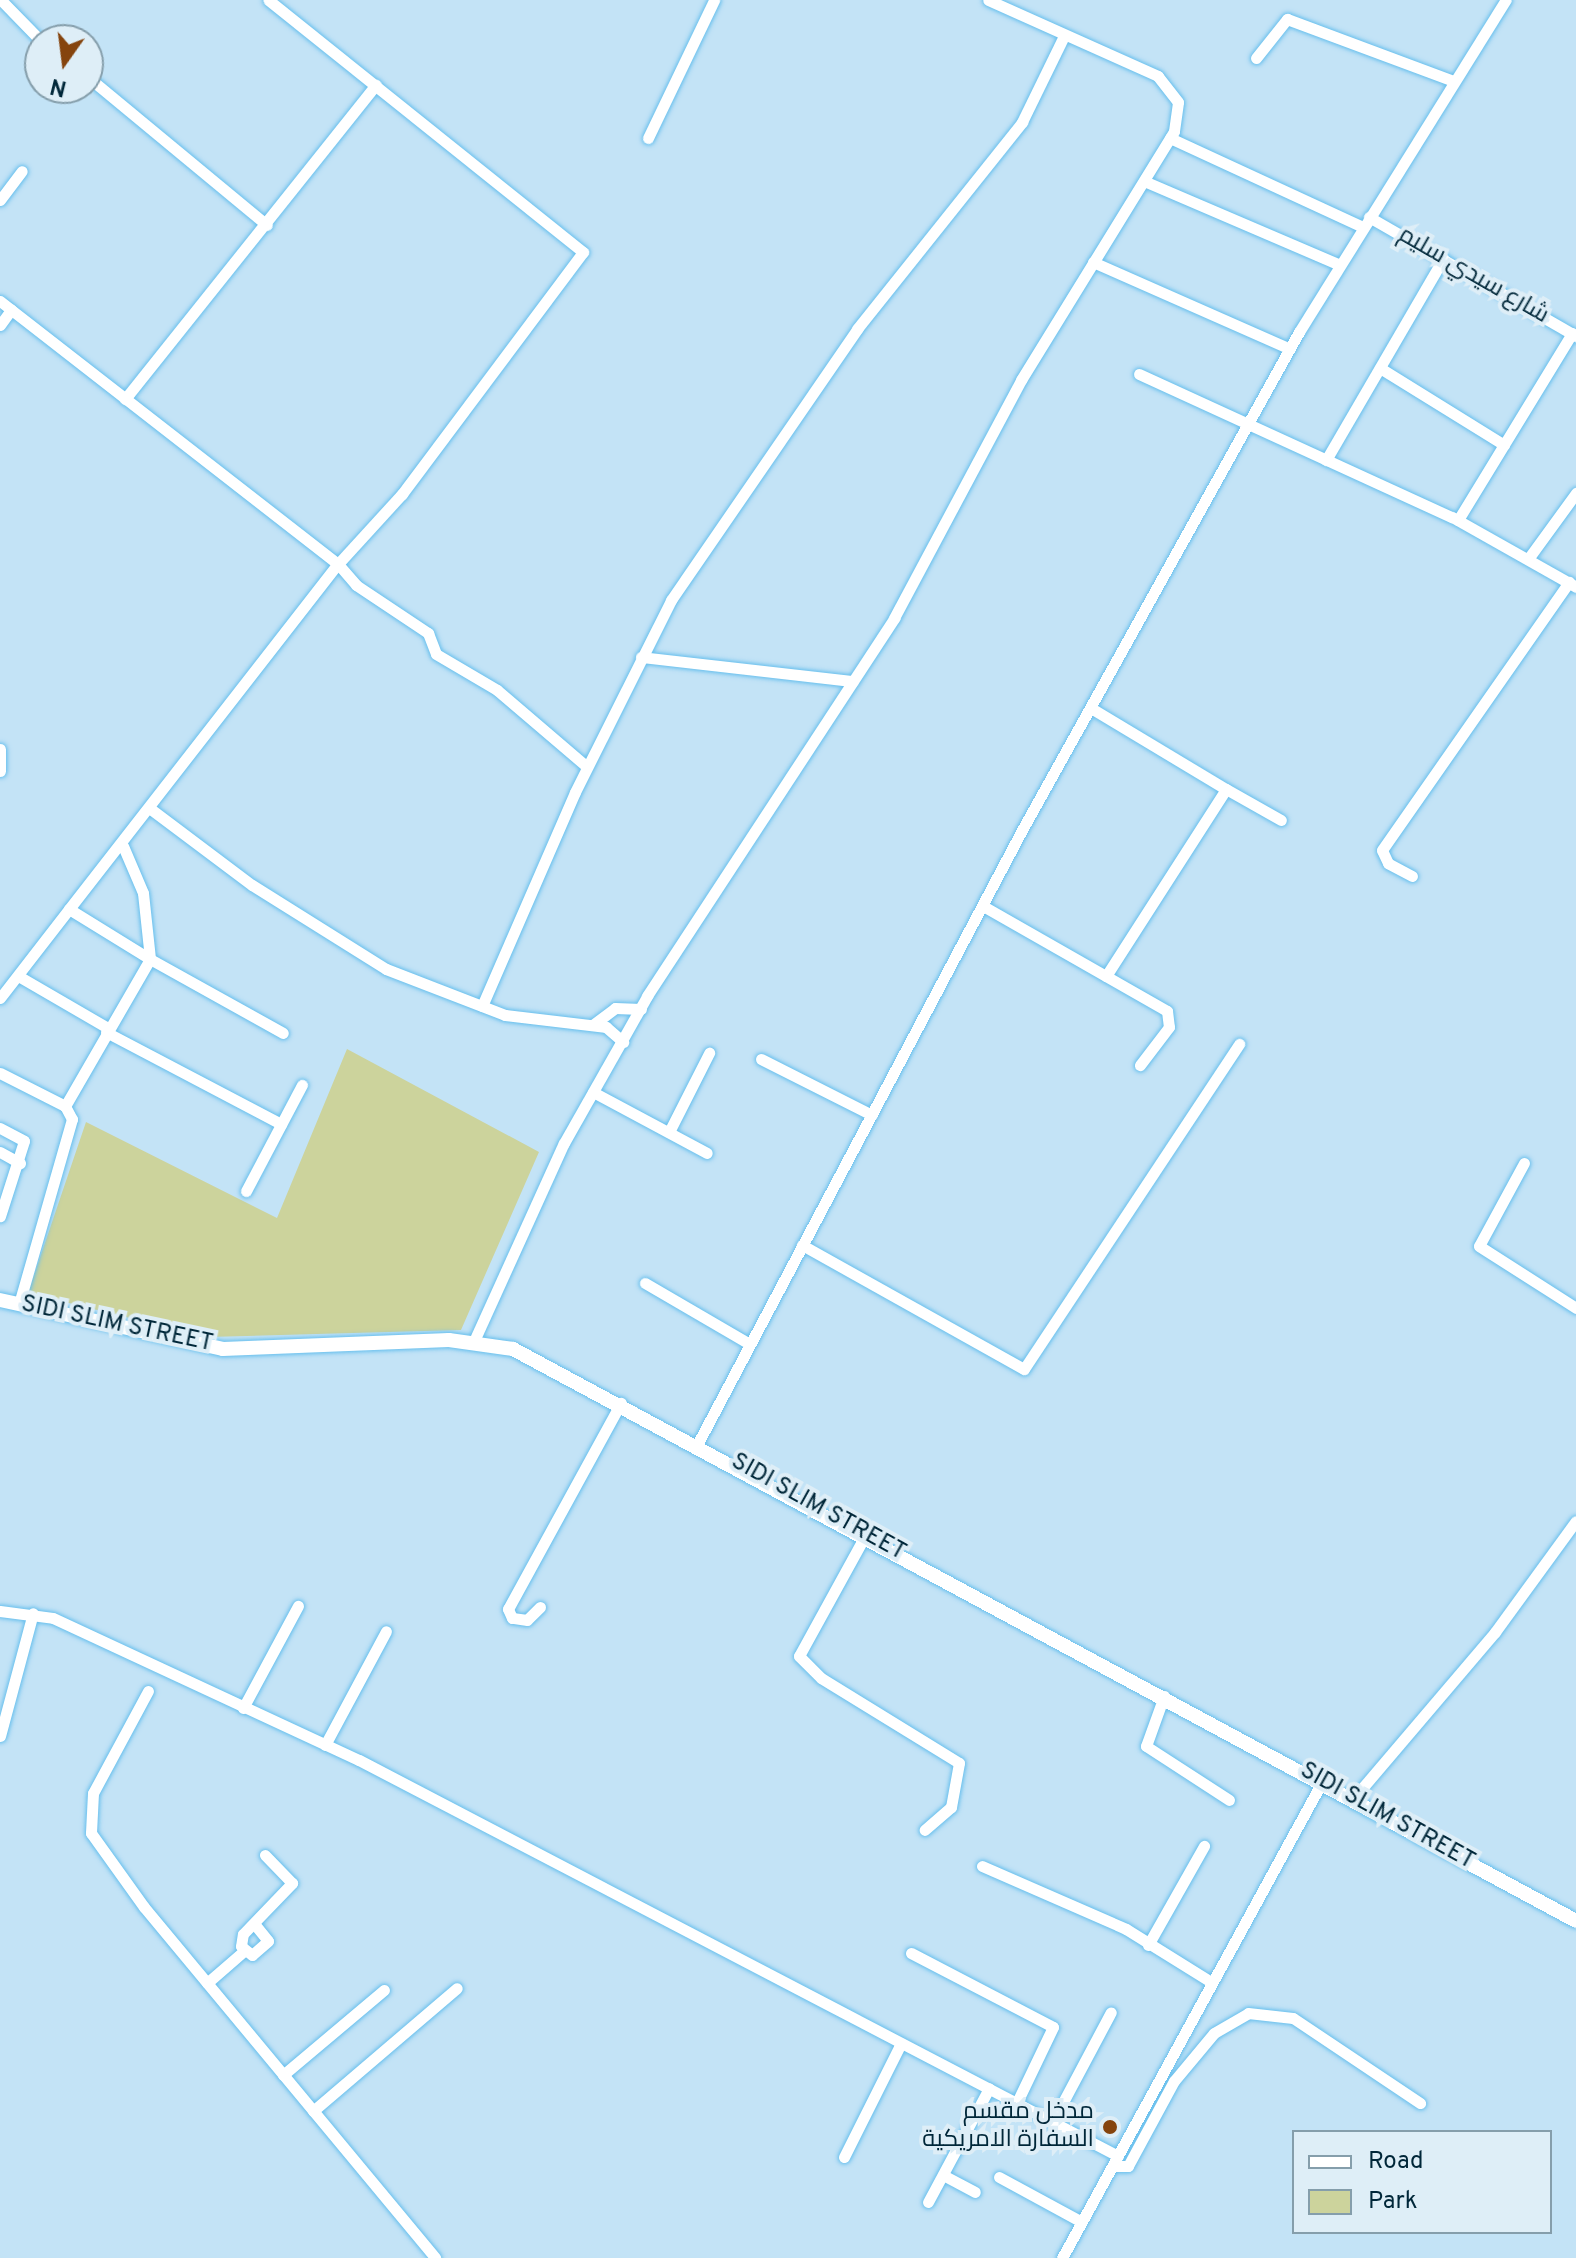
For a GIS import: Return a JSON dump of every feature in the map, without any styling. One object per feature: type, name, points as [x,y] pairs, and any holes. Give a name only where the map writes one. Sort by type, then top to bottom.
[{"type":"main road","name":"SIDI SLIM STREET","points":[[0,1300],[223,1349],[474,1341],[539,1360],[698,1443],[1576,1921]]},
{"type":"street","points":[[1,0],[24,24]]},
{"type":"street","points":[[1,994],[20,977],[69,909],[152,810],[338,564],[402,494],[583,257],[578,245],[268,0]]},
{"type":"street","points":[[648,138],[714,0]]},
{"type":"street","points":[[474,1341],[593,1092],[641,1009],[853,681],[1093,262],[1170,138],[1179,109],[1168,83],[1063,38],[988,0]]},
{"type":"street","points":[[698,1443],[983,906],[1251,425],[1290,349],[1506,0]]},
{"type":"street","points":[[1256,58],[1287,19],[1454,81]]},
{"type":"street","points":[[482,1006],[587,767],[641,657],[814,388],[1022,122],[1063,38]]},
{"type":"street","points":[[125,399],[376,85]]},
{"type":"street","points":[[104,90],[267,225]]},
{"type":"street","name":"شارع سيدي سليم","points":[[1170,138],[1366,222],[1443,259],[1574,334]]},
{"type":"street","points":[[0,200],[22,171]]},
{"type":"street","points":[[1144,181],[1340,265]]},
{"type":"street","points":[[1326,460],[1443,259]]},
{"type":"street","points":[[1093,262],[1290,349]]},
{"type":"street","points":[[0,301],[428,633],[436,654],[497,690],[587,767]]},
{"type":"street","points":[[0,325],[11,310]]},
{"type":"street","points":[[1458,520],[1574,334]]},
{"type":"street","points":[[1380,368],[1504,445]]},
{"type":"street","points":[[1139,374],[1458,520],[1573,585],[1382,850],[1388,863],[1412,876]]},
{"type":"street","points":[[1528,559],[1576,493]]},
{"type":"street","points":[[641,657],[853,681]]},
{"type":"street","points":[[1091,708],[1281,820]]},
{"type":"street","points":[[0,749],[0,771]]},
{"type":"street","points":[[1106,976],[1226,789]]},
{"type":"street","points":[[152,810],[364,957],[482,1006],[544,1025],[594,1024],[623,1042]]},
{"type":"street","points":[[65,1106],[150,959],[143,893],[123,846]]},
{"type":"street","points":[[983,906],[1106,976],[1171,1018],[1140,1065]]},
{"type":"street","points":[[69,909],[150,959],[283,1033]]},
{"type":"street","points":[[20,977],[107,1030],[281,1124]]},
{"type":"street","points":[[594,1024],[615,1008],[641,1009]]},
{"type":"street","points":[[802,1245],[1024,1369],[1239,1044]]},
{"type":"street","points":[[669,1132],[709,1053]]},
{"type":"street","points":[[761,1059],[872,1115]]},
{"type":"street","points":[[0,1073],[65,1106],[72,1119],[19,1304]]},
{"type":"street","points":[[246,1191],[302,1085]]},
{"type":"street","points":[[593,1092],[707,1153]]},
{"type":"street","points":[[0,1128],[21,1134],[20,1163],[0,1216]]},
{"type":"street","points":[[0,1152],[20,1163]]},
{"type":"street","points":[[1524,1163],[1479,1246],[1576,1308]]},
{"type":"street","points":[[645,1283],[750,1344]]},
{"type":"street","points":[[540,1607],[527,1620],[512,1618],[508,1609],[621,1403]]},
{"type":"street","points":[[1353,1799],[1495,1632],[1576,1521]]},
{"type":"street","points":[[866,1534],[799,1656],[821,1678],[959,1763],[951,1807],[925,1830]]},
{"type":"street","points":[[243,1708],[298,1606]]},
{"type":"street","points":[[0,1611],[33,1613],[325,1745],[1017,2102],[1128,2166],[1174,2081],[1214,2033],[1248,2013],[1293,2018],[1420,2103]]},
{"type":"street","points":[[0,1736],[33,1613]]},
{"type":"street","points":[[325,1745],[386,1631]]},
{"type":"street","points":[[148,1691],[93,1793],[91,1833],[207,1983],[435,2258]]},
{"type":"street","points":[[1164,1696],[1146,1746],[1229,1800]]},
{"type":"street","points":[[1062,2258],[1322,1782]]},
{"type":"street","points":[[1148,1945],[1204,1846]]},
{"type":"street","points":[[244,1951],[243,1934],[256,1926],[292,1883],[265,1855]]},
{"type":"street","points":[[982,1866],[1148,1945],[1211,1982]]},
{"type":"street","points":[[244,1951],[255,1955],[267,1947],[267,1934],[256,1926]]},
{"type":"street","points":[[207,1983],[244,1951]]},
{"type":"street","points":[[911,1953],[1053,2027],[1017,2102]]},
{"type":"street","points":[[313,2111],[457,1988]]},
{"type":"street","points":[[283,2075],[384,1990]]},
{"type":"street","points":[[1053,2121],[1111,2012]]},
{"type":"street","points":[[844,2157],[901,2043]]},
{"type":"street","points":[[928,2202],[989,2088]]},
{"type":"street","points":[[943,2175],[975,2192]]},
{"type":"street","points":[[999,2177],[1082,2222]]},
{"type":"green space","points":[[347,1049],[539,1152],[461,1330],[207,1337],[28,1293],[86,1122],[277,1218]]},
{"type":"place","name":"مدخل مقسم السفارة الامريكية","points":[[1110,2127]]}]
